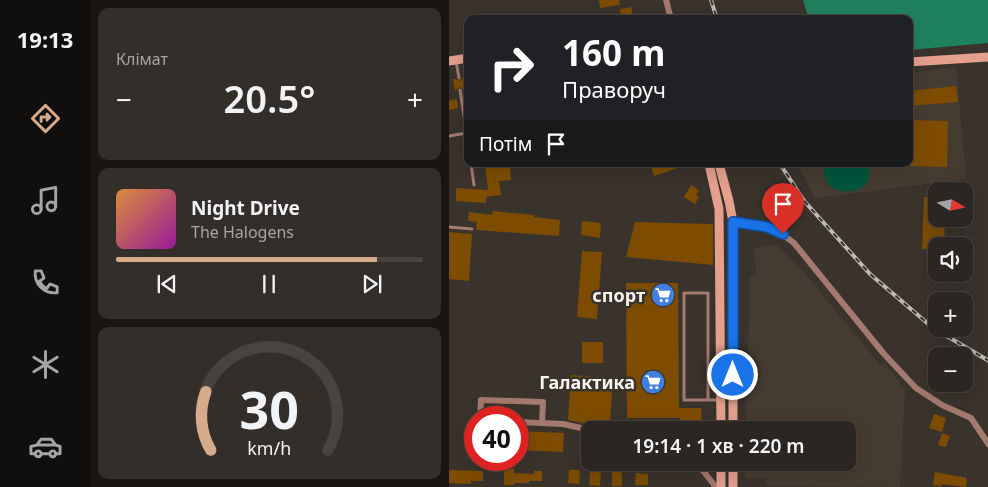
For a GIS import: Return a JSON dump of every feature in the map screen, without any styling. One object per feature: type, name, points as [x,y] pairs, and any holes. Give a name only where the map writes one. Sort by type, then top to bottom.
[{"type":"street","points":[[666,0],[670,15]]},
{"type":"street","points":[[913,62],[988,57]]},
{"type":"street","points":[[710,167],[719,209],[721,421]]},
{"type":"street","points":[[720,167],[733,222],[733,421]]},
{"type":"street","points":[[733,222],[767,227],[783,234],[794,243],[890,361],[916,388],[942,405],[971,418],[988,445]]},
{"type":"street","points":[[721,320],[727,317],[733,319]]},
{"type":"street","points":[[481,406],[481,400],[543,402],[542,423]]},
{"type":"street","points":[[529,422],[563,424],[581,428]]},
{"type":"street","points":[[703,471],[716,487]]},
{"type":"street","points":[[721,471],[721,487]]},
{"type":"street","points":[[733,471],[733,487]]},
{"type":"lane","points":[[452,61],[459,78]]},
{"type":"lane","points":[[460,90],[464,115]]},
{"type":"lane","points":[[449,136],[464,134]]},
{"type":"lane","points":[[471,167],[474,185]]},
{"type":"lane","points":[[449,227],[472,229]]},
{"type":"lane","points":[[708,400],[708,293],[684,292],[684,400],[708,400],[721,400]]},
{"type":"shaded area","points":[[956,67],[966,179],[928,182],[928,184],[815,198],[799,167],[913,167],[913,72]]},
{"type":"shaded area","points":[[776,244],[804,272],[880,365],[886,365],[905,389],[900,487],[766,486],[766,478],[745,478],[745,471],[856,471],[856,421],[746,421],[750,276],[757,276],[754,248]]},
{"type":"green space","points":[[803,0],[988,0],[988,43],[913,50],[913,15],[808,15]]},
{"type":"green space","points":[[824,167],[869,167],[868,181],[859,189],[843,191],[834,189],[830,186]]},
{"type":"building","points":[[599,0],[619,0],[620,5],[600,8]]},
{"type":"building","points":[[631,7],[633,15],[621,15],[620,9]]},
{"type":"building","points":[[464,78],[464,90],[460,87],[455,91],[453,79],[459,81]]},
{"type":"building","points":[[956,86],[958,102],[913,106],[913,91]]},
{"type":"building","points":[[457,99],[458,108],[449,110],[449,101]]},
{"type":"building","points":[[913,120],[948,121],[947,167],[913,166]]},
{"type":"building","points":[[485,167],[510,167],[511,180],[499,181],[501,195],[486,197],[486,203],[456,201],[456,188],[488,190]]},
{"type":"building","points":[[651,167],[681,167],[654,176]]},
{"type":"building","points":[[691,185],[699,190],[696,195],[699,197],[695,204],[684,197]]},
{"type":"building","points":[[924,197],[928,197],[928,228],[945,228],[944,237],[928,237],[928,249],[922,249]]},
{"type":"building","points":[[493,211],[560,220],[559,236],[476,230],[477,222],[468,221],[469,212],[492,215]]},
{"type":"building","points":[[582,221],[601,223],[600,238],[581,235]]},
{"type":"building","points":[[635,222],[713,224],[713,265],[626,257]]},
{"type":"building","points":[[449,232],[472,234],[469,281],[449,279]]},
{"type":"building","points":[[582,251],[602,252],[597,319],[577,317]]},
{"type":"building","name":"Галактика","points":[[626,283],[678,283],[679,408],[701,408],[702,421],[680,421],[680,418],[627,418]]},
{"type":"building","points":[[582,342],[603,342],[603,363],[582,363]]},
{"type":"building","points":[[571,375],[613,378],[610,421],[581,421],[581,423],[568,420]]},
{"type":"building","points":[[934,414],[946,418],[942,432],[929,428]]},
{"type":"building","points":[[529,431],[564,433],[563,452],[529,450]]},
{"type":"building","points":[[942,433],[950,436],[946,447],[938,445]]},
{"type":"building","points":[[449,470],[483,471],[483,481],[471,481],[471,484],[449,483]]},
{"type":"building","points":[[569,470],[580,470],[579,484],[568,483]]},
{"type":"building","points":[[504,471],[534,474],[534,471],[542,471],[542,481],[504,485]]},
{"type":"building","points":[[590,472],[601,472],[600,486],[589,485]]},
{"type":"building","points":[[612,472],[622,472],[622,486],[612,486]]},
{"type":"building","points":[[935,472],[967,478],[966,487],[942,484],[942,486],[933,485]]},
{"type":"building","points":[[636,473],[648,474],[648,485],[635,485]]},
{"type":"railway","points":[[711,0],[716,15]]},
{"type":"railway","points":[[782,167],[805,202],[870,274],[933,328],[989,361]]},
{"type":"place","name":"спорт","points":[[663,295]]},
{"type":"place","name":"Галактика","points":[[653,382]]},
{"type":"route","points":[[733,375],[733,222],[767,227],[783,234]]}]
